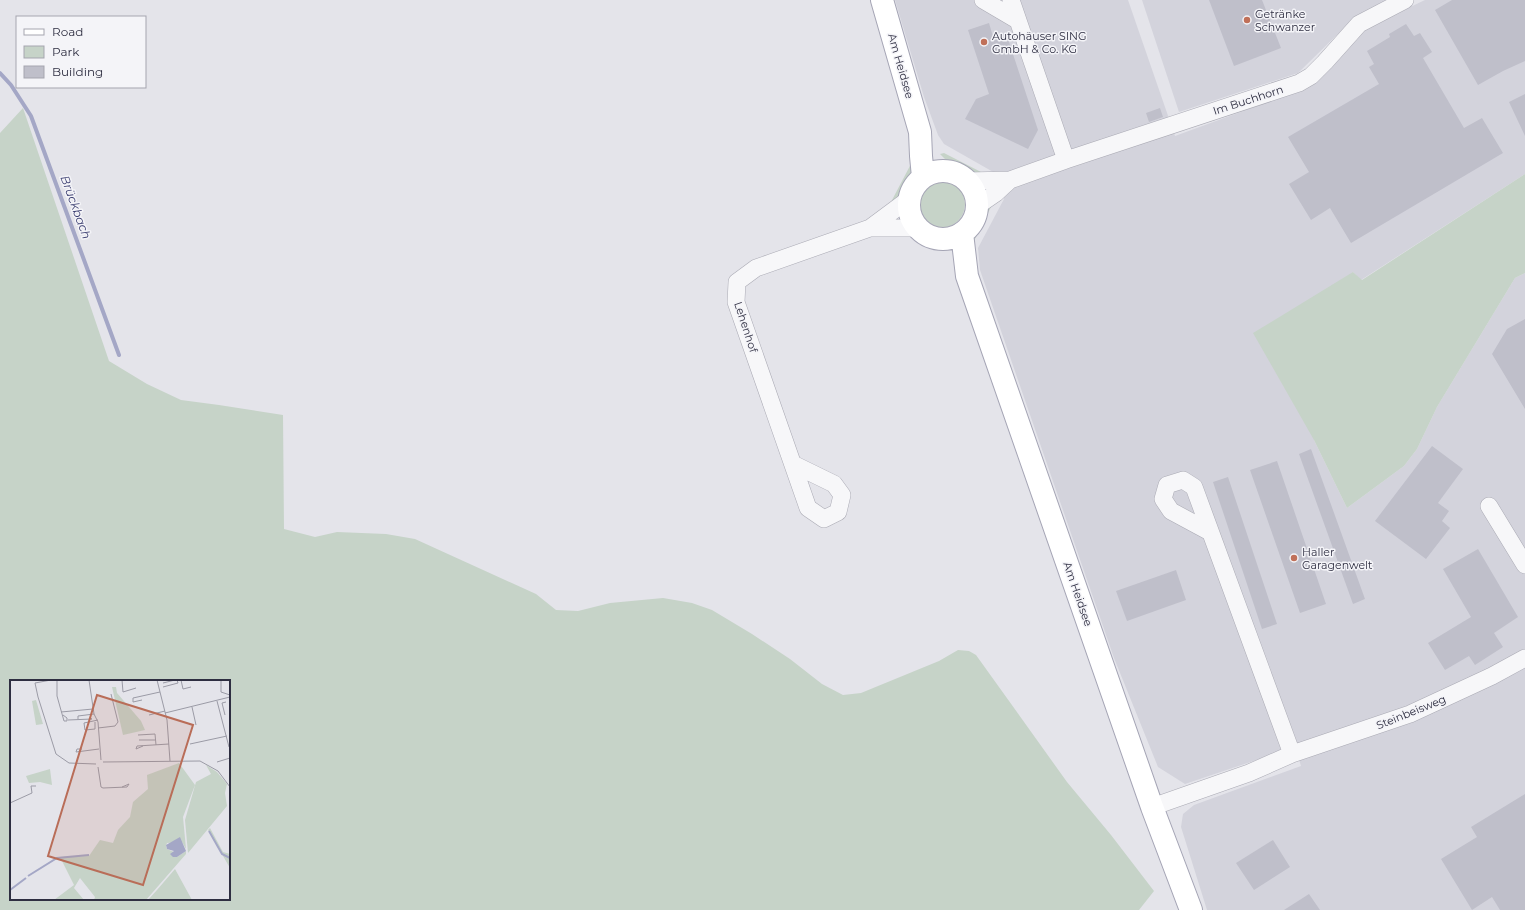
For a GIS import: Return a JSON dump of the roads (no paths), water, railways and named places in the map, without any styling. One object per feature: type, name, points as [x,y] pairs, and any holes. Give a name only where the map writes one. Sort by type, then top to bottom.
[{"type":"main road","name":"Am Heidsee","points":[[882,0],[920,132],[944,171]]},
{"type":"main road","name":"Am Heidsee","points":[[920,132],[920,156],[923,177]]},
{"type":"main road","points":[[935,171],[944,171],[956,174],[967,180],[975,195],[977,206],[975,216],[970,226],[962,233],[952,238],[939,238],[928,235],[918,228],[910,215],[909,199],[914,186],[923,177],[935,171]]},
{"type":"main road","name":"Am Heidsee","points":[[962,233],[967,276],[1152,808],[1191,910]]},
{"type":"main road","name":"Am Heidsee","points":[[939,238],[967,276]]},
{"type":"street","points":[[983,0],[1017,20]]},
{"type":"street","points":[[1011,0],[1066,160]]},
{"type":"street","name":"Im Buchhorn","points":[[967,180],[1010,180],[1299,83],[1310,76],[1359,24],[1406,0]]},
{"type":"street","name":"Im Buchhorn","points":[[977,206],[996,193],[1010,180]]},
{"type":"street","name":"Lehenhof","points":[[793,464],[736,302],[737,282],[756,268],[870,228],[909,199]]},
{"type":"street","name":"Lehenhof","points":[[870,228],[918,228]]},
{"type":"street","points":[[1489,506],[1525,565]]},
{"type":"street","points":[[1210,532],[1292,754]]},
{"type":"street","name":"Steinbeisweg","points":[[1152,808],[1249,773],[1292,754],[1410,714],[1492,676],[1525,658]]},
{"type":"waterway","name":"Brückbach","points":[[0,73],[11,85],[31,116],[119,355]]},
{"type":"place","name":"Getränke Schwanzer","points":[[1247,20]]},
{"type":"place","name":"Autohäuser SING GmbH & Co. KG","points":[[984,42]]},
{"type":"place","name":"Haller Garagenwelt","points":[[1294,558]]}]
